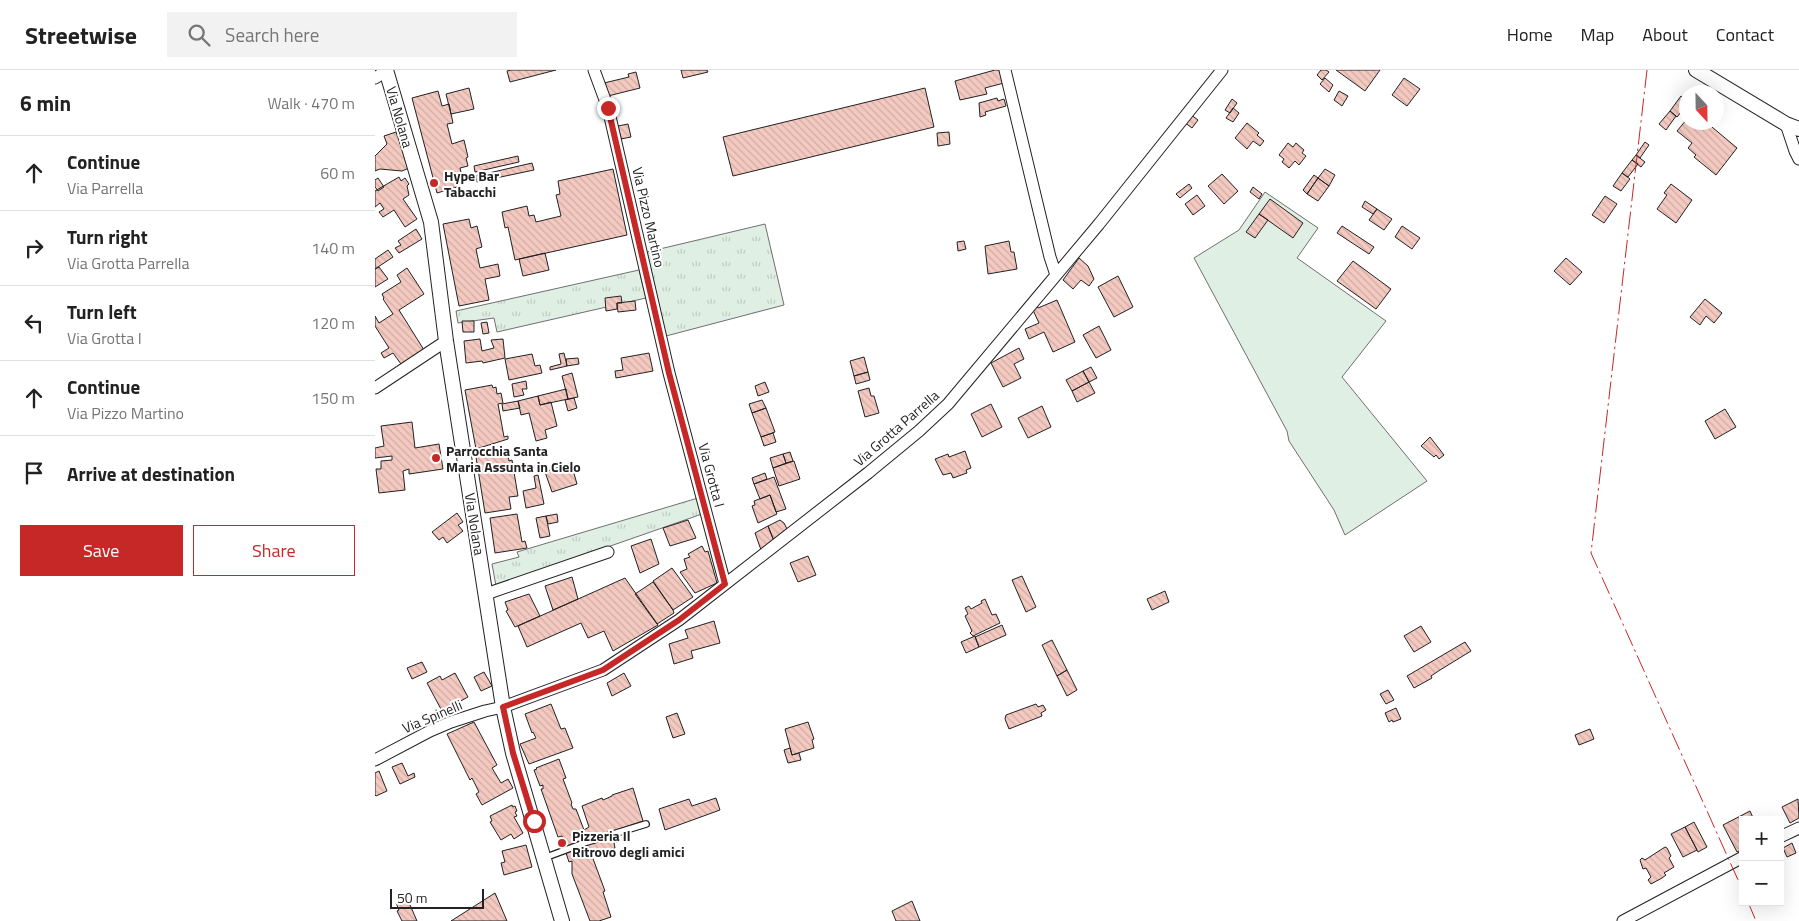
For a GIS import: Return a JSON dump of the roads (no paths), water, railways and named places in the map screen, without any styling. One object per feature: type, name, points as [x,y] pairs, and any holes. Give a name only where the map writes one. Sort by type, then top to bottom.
[{"type":"street","points":[[375,78],[386,70]]},
{"type":"street","name":"Via Nolana","points":[[386,70],[431,222],[446,341],[503,707],[513,753],[544,858],[558,919]]},
{"type":"street","name":"Via Pizzo Martino","points":[[594,70],[608,108],[669,373]]},
{"type":"street","points":[[1005,70],[1049,257],[1056,274]]},
{"type":"street","name":"Via Grotta Parrella","points":[[503,707],[603,670],[679,620],[869,473],[919,431],[948,404],[1099,224],[1222,70]]},
{"type":"street","points":[[1696,70],[1793,127],[1795,151],[1799,159]]},
{"type":"street","points":[[375,388],[446,341]]},
{"type":"street","name":"Via Grotta I","points":[[669,373],[725,584]]},
{"type":"street","points":[[486,594],[608,552]]},
{"type":"street","name":"Via Spinelli","points":[[375,760],[430,730],[485,711],[503,707]]},
{"type":"street","points":[[1784,836],[1799,828]]},
{"type":"street","points":[[1623,921],[1739,859]]},
{"type":"lane","points":[[544,858],[587,842],[646,824]]},
{"type":"place","name":"Hype Bar Tabacchi","points":[[434,183]]},
{"type":"place","name":"Parrocchia Santa Maria Assunta in Cielo","points":[[436,458]]},
{"type":"place","name":"Pizzeria Il Ritrovo degli amici","points":[[562,843]]}]
